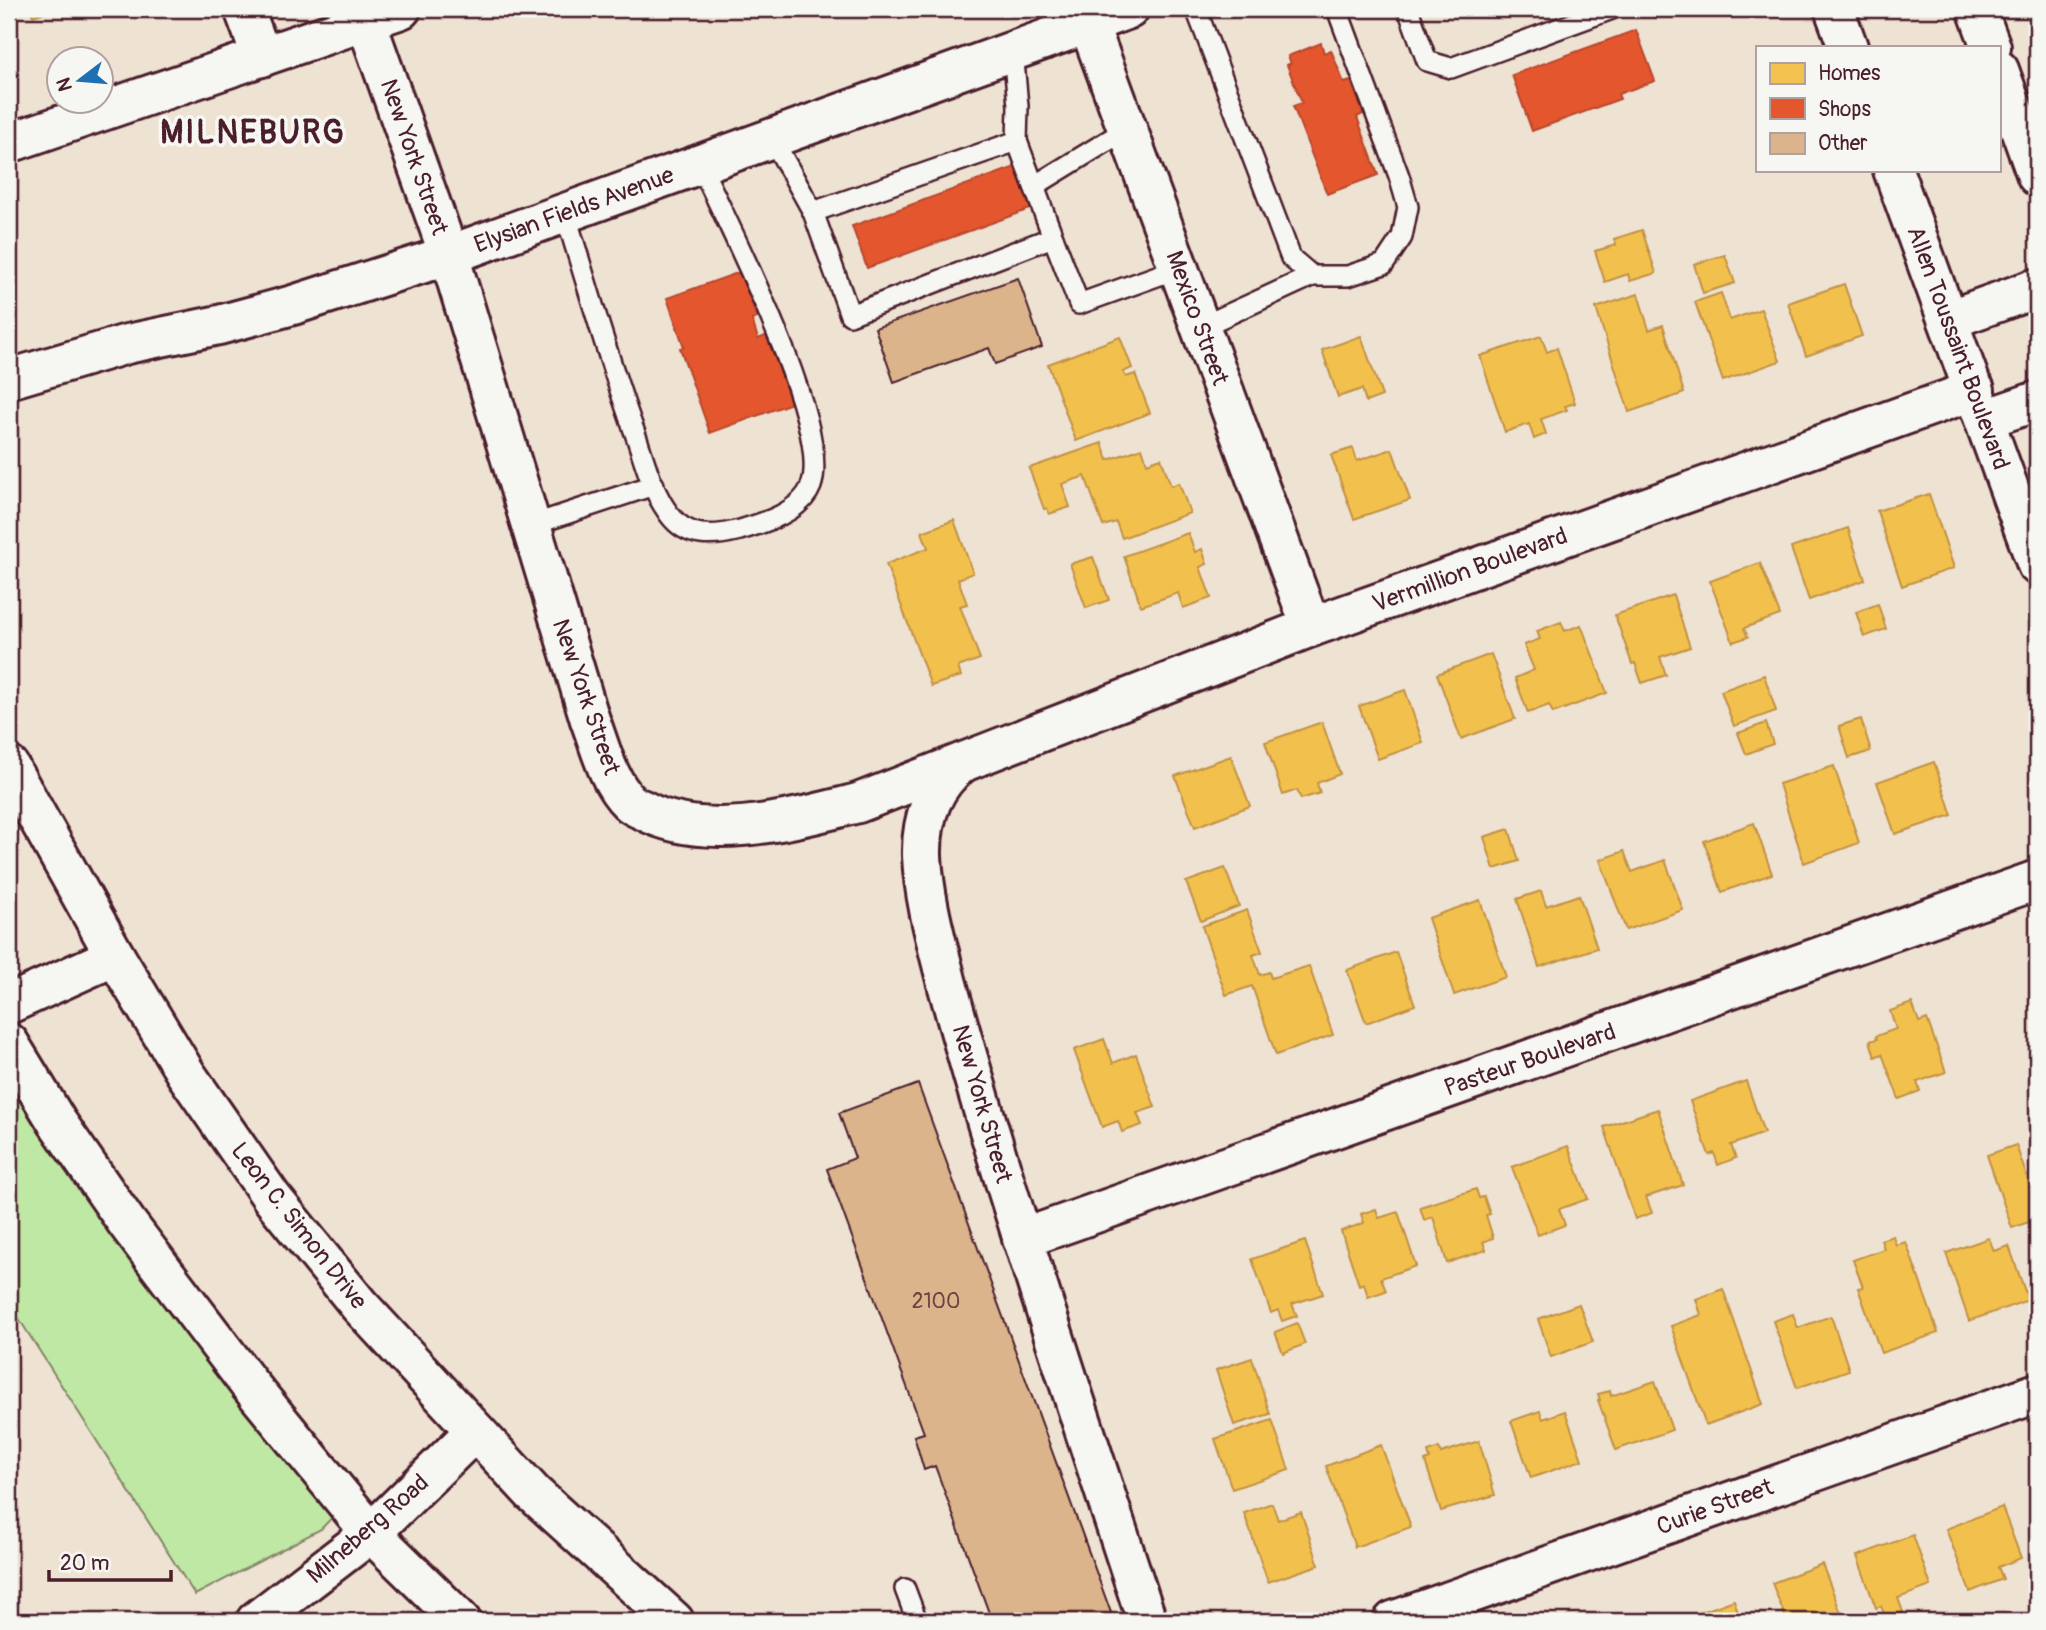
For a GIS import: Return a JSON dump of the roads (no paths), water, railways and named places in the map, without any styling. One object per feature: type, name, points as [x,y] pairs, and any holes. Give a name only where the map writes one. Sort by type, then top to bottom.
[{"type":"street","points":[[244,9],[262,57]]},
{"type":"street","name":"Elysian Fields Avenue","points":[[9,379],[127,344],[219,325],[293,305],[449,255],[1013,51],[1086,16],[1129,9]]},
{"type":"street","points":[[1834,9],[1848,46]]},
{"type":"street","points":[[1977,9],[1991,46]]},
{"type":"street","points":[[9,143],[384,15]]},
{"type":"street","name":"New York Street","points":[[384,15],[449,255],[529,526],[590,720],[614,781],[629,803],[655,817],[692,826],[792,820],[858,803],[969,758]]},
{"type":"street","name":"Mexico Street","points":[[1086,16],[1311,627]]},
{"type":"street","points":[[2000,73],[2037,174]]},
{"type":"street","name":"Allen Toussaint Boulevard","points":[[1894,172],[2037,565]]},
{"type":"street","points":[[1948,320],[2037,288]]},
{"type":"street","name":"Vermillion Boulevard","points":[[969,758],[1311,627],[1980,405],[2037,401]]},
{"type":"street","name":"New York Street","points":[[969,758],[948,774],[929,805],[922,854],[937,946],[1022,1239],[1147,1621]]},
{"type":"street","name":"Leon C. Simon Drive","points":[[9,766],[115,956],[186,1074],[272,1198],[359,1305],[533,1493],[674,1621]]},
{"type":"street","name":"Pasteur Boulevard","points":[[1022,1239],[2037,880]]},
{"type":"street","points":[[9,1004],[115,956]]},
{"type":"street","points":[[9,1043],[57,1122],[127,1223],[249,1384],[371,1533],[461,1621]]},
{"type":"street","name":"Curie Street","points":[[1393,1621],[2037,1393]]},
{"type":"street","name":"Milneberg Road","points":[[256,1621],[371,1533],[475,1431]]},
{"type":"lane","points":[[1196,9],[1291,258],[1312,276]]},
{"type":"lane","points":[[1201,327],[1312,276],[1348,276],[1384,264],[1402,237],[1408,207],[1337,9]]},
{"type":"lane","points":[[1408,9],[1427,61],[1451,68],[1612,9]]},
{"type":"lane","points":[[1013,51],[1018,106],[1017,141],[1079,304],[1179,268]]},
{"type":"lane","points":[[1034,186],[1127,129]]},
{"type":"lane","points":[[772,138],[813,212],[850,314],[1053,237]]},
{"type":"lane","points":[[813,212],[1017,141]]},
{"type":"lane","points":[[565,213],[625,405],[654,485],[669,514],[691,533],[705,536],[716,536],[751,527],[801,501],[810,488],[814,474],[813,449],[807,417],[791,368],[767,309],[700,164]]},
{"type":"lane","points":[[529,526],[654,485]]},
{"type":"lane","points":[[905,1589],[917,1621]]},
{"type":"district","name":"MILNEBURG","points":[[253,133]]}]
